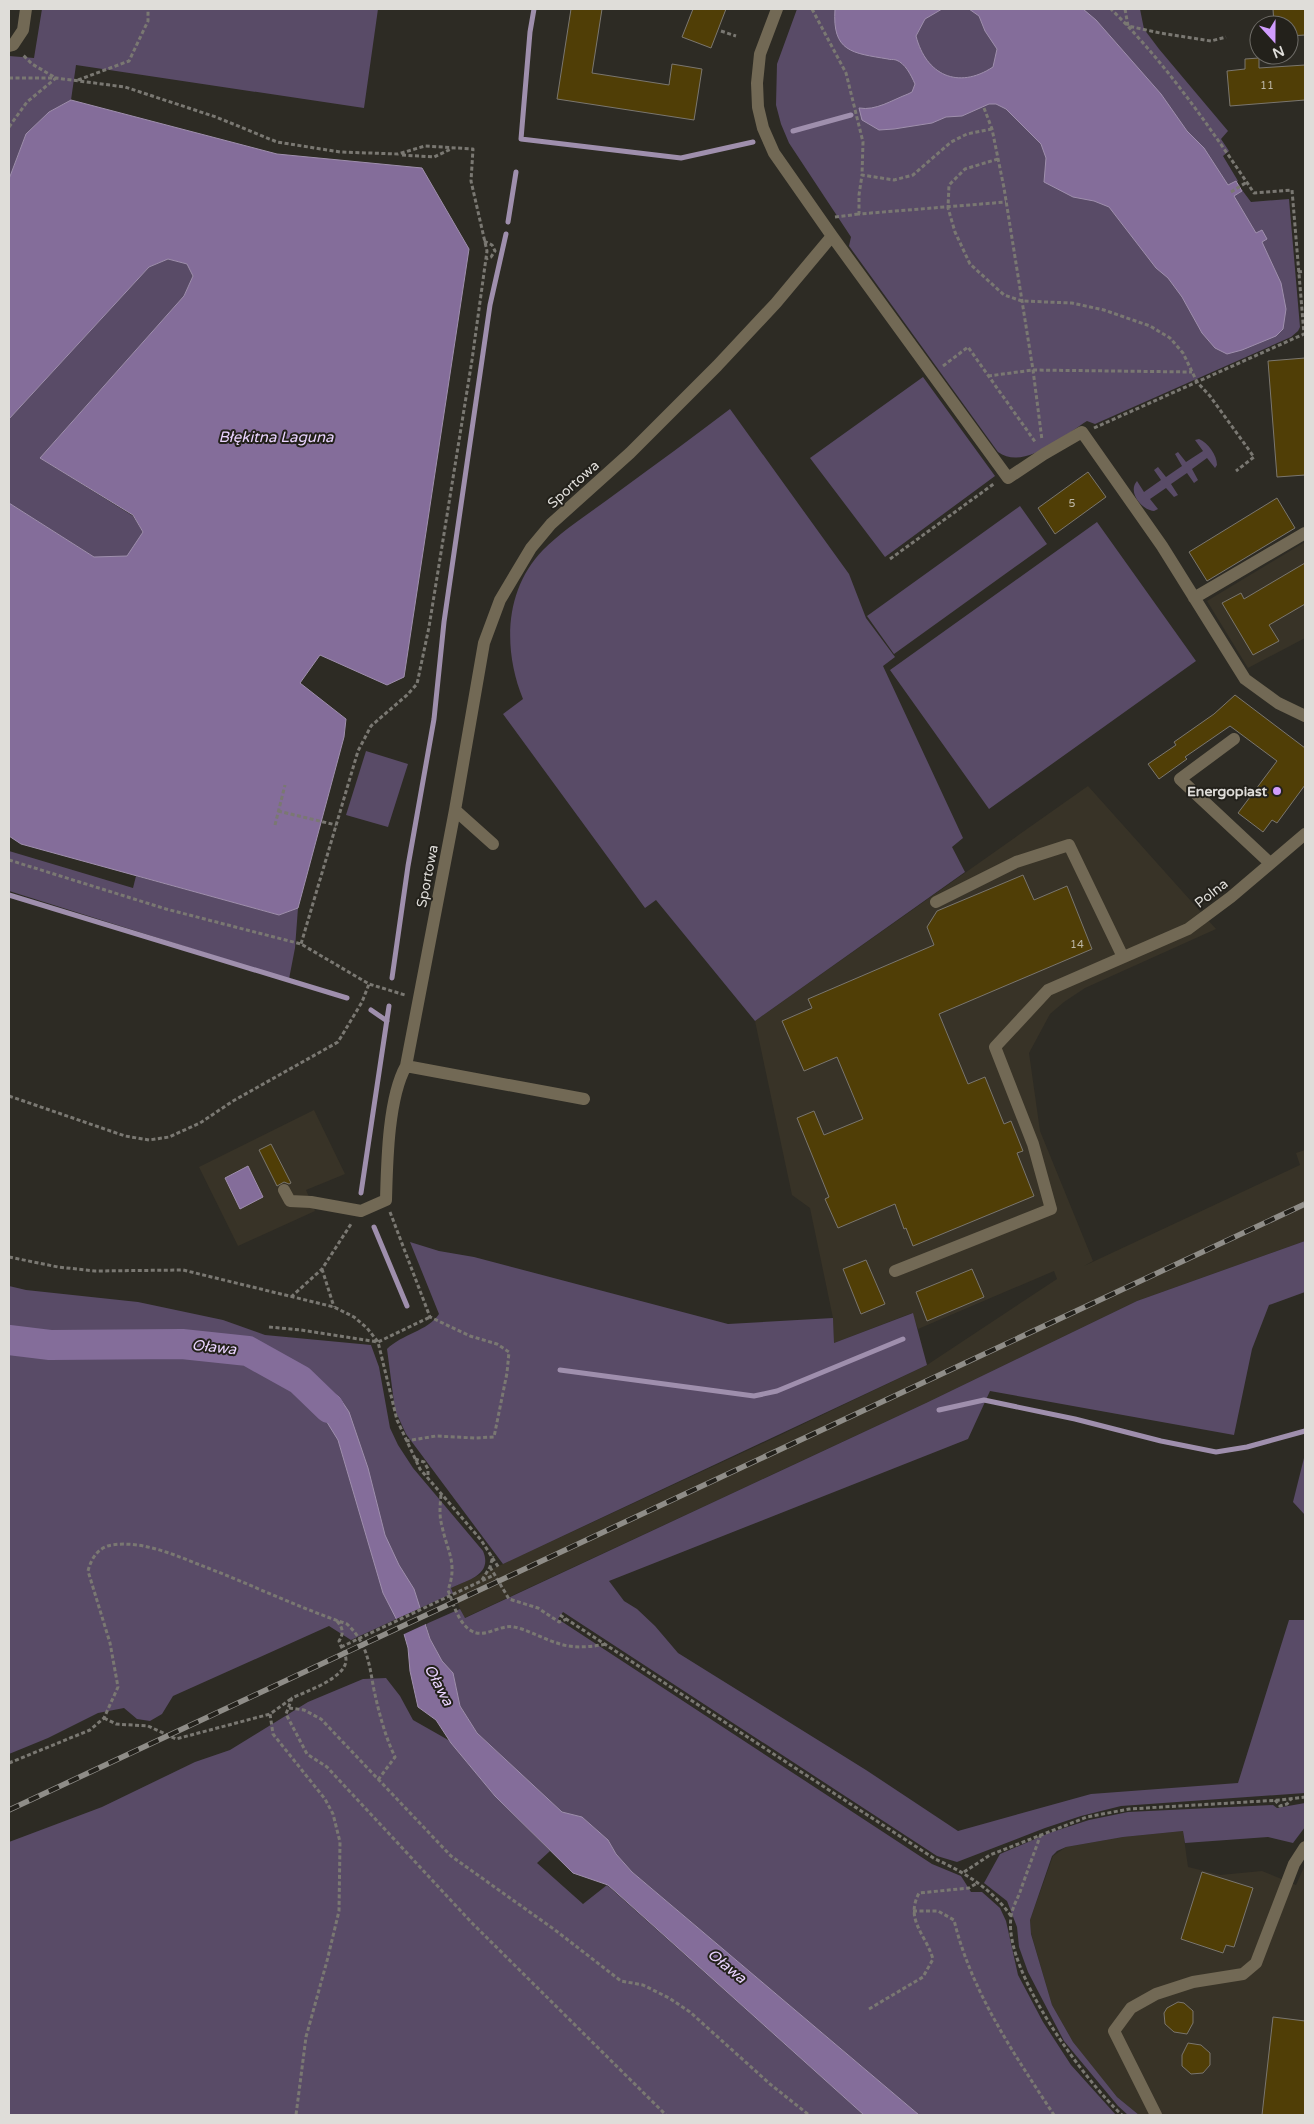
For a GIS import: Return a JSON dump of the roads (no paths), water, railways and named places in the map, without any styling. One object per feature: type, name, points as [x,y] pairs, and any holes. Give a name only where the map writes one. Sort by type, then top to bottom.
[{"type":"street","points":[[11,45],[23,30],[26,9]]},
{"type":"street","points":[[777,9],[760,54],[756,82],[758,107],[763,128],[774,153],[823,224],[1008,478],[1082,432],[1162,546],[1245,679],[1278,703],[1305,716]]},
{"type":"street","name":"Sportowa","points":[[284,1190],[290,1201],[311,1202],[361,1211],[386,1200],[387,1151],[399,1078],[406,1066],[455,810],[484,642],[500,600],[531,548],[551,524],[630,453],[717,366],[776,303],[832,236]]},
{"type":"street","points":[[1194,598],[1305,533]]},
{"type":"street","points":[[1234,739],[1180,779],[1270,863]]},
{"type":"street","points":[[455,810],[493,844]]},
{"type":"street","name":"Polna","points":[[895,1271],[1051,1209],[1033,1144],[995,1047],[1048,990],[1188,929],[1231,897],[1305,834]]},
{"type":"street","points":[[936,902],[1016,862],[1069,845],[1123,957]]},
{"type":"street","points":[[406,1066],[584,1100]]},
{"type":"street","points":[[1156,2115],[1114,2031],[1131,2008],[1156,1994],[1193,1982],[1243,1974],[1256,1964],[1294,1864],[1305,1848]]},
{"type":"water","points":[[835,9],[942,9],[925,19],[916,36],[927,61],[945,75],[956,78],[980,74],[993,67],[997,49],[985,31],[979,16],[969,9],[1083,9],[1096,20],[1161,94],[1187,131],[1204,148],[1228,185],[1236,181],[1242,191],[1234,196],[1256,233],[1262,230],[1267,239],[1262,242],[1281,283],[1286,309],[1283,329],[1276,336],[1242,350],[1227,354],[1215,348],[1202,333],[1182,297],[1168,278],[1156,268],[1109,207],[1094,201],[1073,197],[1044,182],[1046,158],[1041,144],[1006,109],[996,104],[989,104],[962,116],[946,117],[932,123],[894,129],[879,130],[862,120],[859,108],[872,108],[890,102],[912,92],[915,84],[907,70],[899,62],[864,55],[847,48],[837,34]]},
{"type":"water","name":"Błękitna Laguna","points":[[71,100],[277,154],[422,168],[469,249],[404,677],[387,685],[320,655],[300,683],[346,719],[344,737],[298,908],[279,915],[21,844],[9,836],[9,503],[94,557],[127,556],[143,532],[133,515],[40,458],[184,296],[193,276],[187,264],[168,259],[149,267],[9,419],[9,179],[26,134],[49,112]]},
{"type":"water","points":[[248,1166],[263,1197],[240,1209],[225,1178]]},
{"type":"water","points":[[305,1374],[339,1397],[349,1412],[368,1468],[385,1535],[399,1565],[414,1589],[430,1639],[442,1661],[453,1673],[460,1706],[477,1733],[562,1812],[582,1817],[608,1840],[616,1854],[632,1872],[919,2115],[864,2115],[608,1885],[573,1873],[495,1796],[451,1743],[436,1720],[418,1707],[404,1634],[383,1593],[338,1440],[317,1406],[295,1387]]},
{"type":"waterway","points":[[534,9],[530,32],[521,139],[681,158],[753,142]]},
{"type":"waterway","points":[[793,131],[851,115]]},
{"type":"waterway","points":[[508,222],[516,172]]},
{"type":"waterway","points":[[392,978],[408,866],[434,719],[444,622],[490,305],[506,234]]},
{"type":"waterway","points":[[9,895],[347,998]]},
{"type":"waterway","points":[[361,1193],[389,1006]]},
{"type":"waterway","points":[[371,1010],[387,1021]]},
{"type":"waterway","points":[[374,1227],[407,1306]]},
{"type":"waterway","points":[[560,1370],[754,1396],[777,1391],[903,1339]]},
{"type":"waterway","name":"Oława","points":[[9,1340],[50,1345],[182,1344],[248,1351],[300,1380],[329,1408]]},
{"type":"waterway","points":[[939,1410],[984,1400],[1216,1452],[1247,1447],[1305,1431]]},
{"type":"railway","points":[[9,1810],[1305,1204]]},
{"type":"place","name":"Energopiast","points":[[1277,791]]}]
